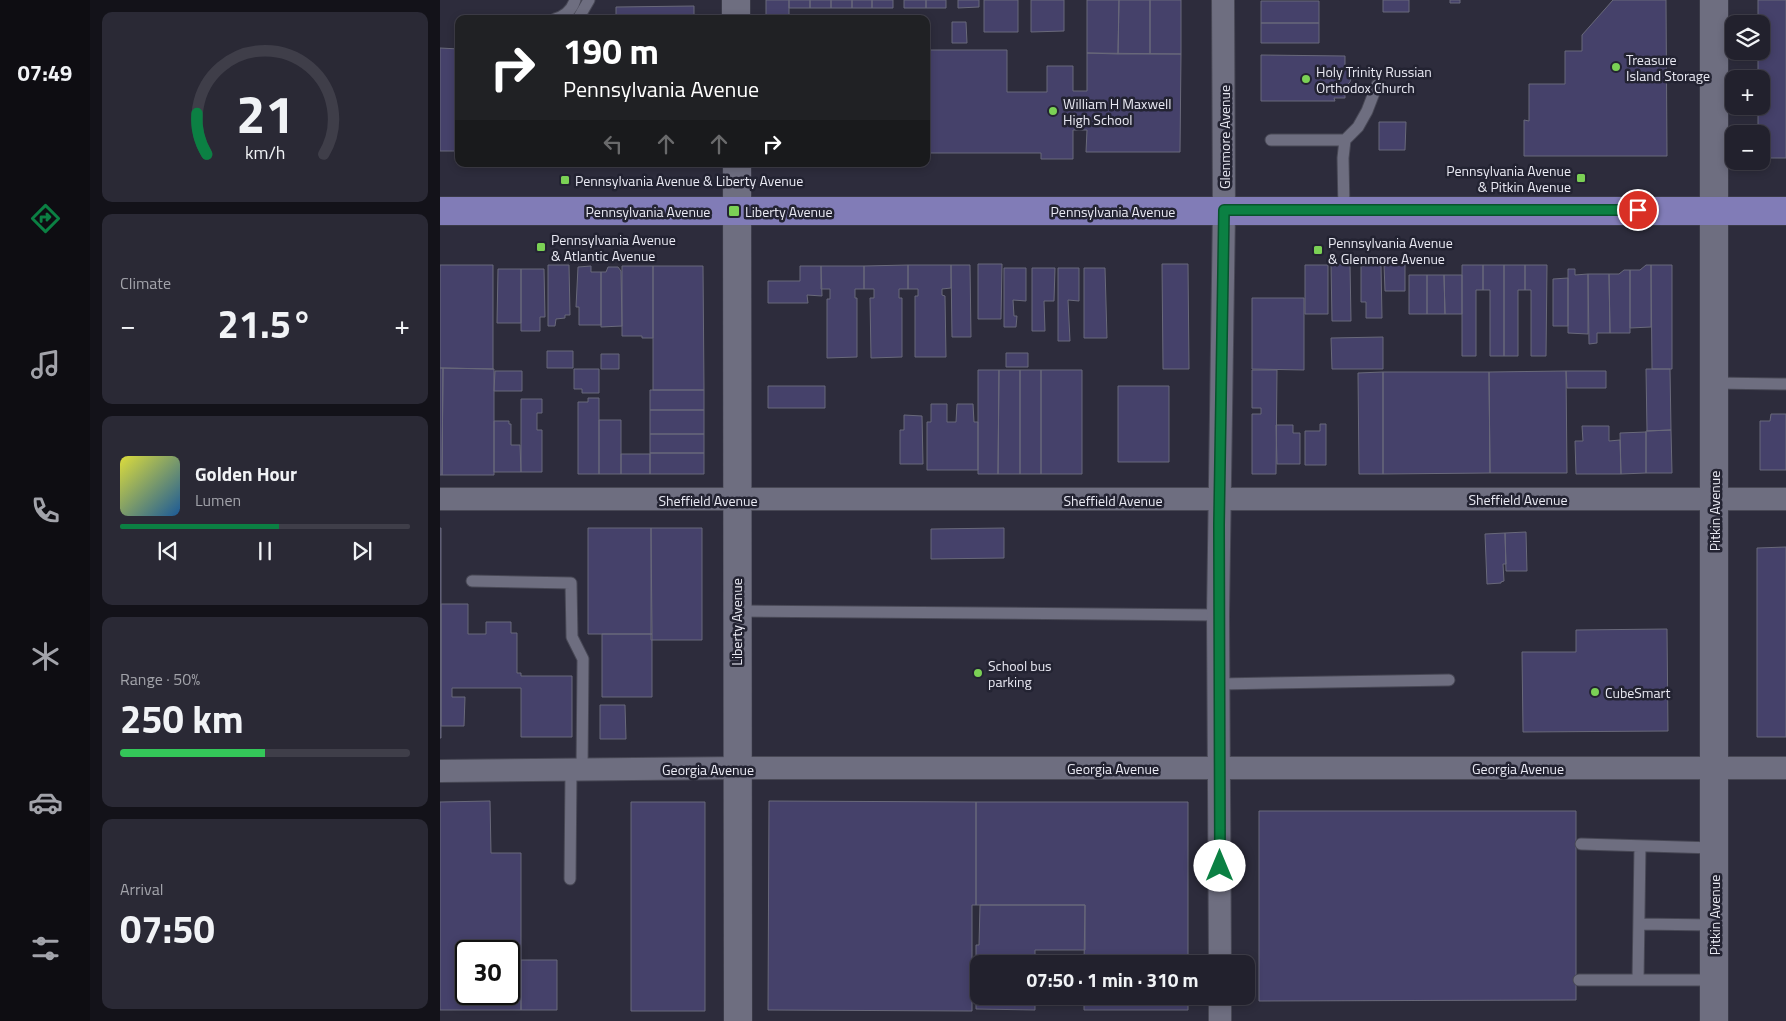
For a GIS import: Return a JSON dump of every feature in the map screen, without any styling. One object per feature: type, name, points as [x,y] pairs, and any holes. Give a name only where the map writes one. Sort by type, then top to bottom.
[{"type":"main road","name":"Pennsylvania Avenue","points":[[440,211],[1786,211]]},
{"type":"street","points":[[736,0],[736,15]]},
{"type":"street","name":"Glenmore Avenue","points":[[1220,955],[1218,615],[1224,210],[1223,0]]},
{"type":"street","name":"Pitkin Avenue","points":[[1714,0],[1714,1021]]},
{"type":"street","name":"Liberty Avenue","points":[[737,167],[736,768],[738,1021]]},
{"type":"street","name":"Sheffield Avenue","points":[[440,500],[1786,499]]},
{"type":"street","name":"Georgia Avenue","points":[[440,771],[736,768],[1786,768]]},
{"type":"street","points":[[1220,1005],[1220,1021]]},
{"type":"lane","points":[[564,15],[572,8],[575,0]]},
{"type":"lane","points":[[580,15],[589,0]]},
{"type":"lane","points":[[1344,210],[1343,158],[1345,140],[1358,127],[1377,84]]},
{"type":"lane","points":[[1271,140],[1345,140]]},
{"type":"lane","points":[[1714,383],[1786,384]]},
{"type":"lane","points":[[472,581],[571,583],[572,637],[583,659],[570,879]]},
{"type":"lane","points":[[736,611],[1218,615]]},
{"type":"lane","points":[[1219,684],[1449,680]]},
{"type":"lane","points":[[1581,844],[1714,848]]},
{"type":"lane","points":[[1638,980],[1640,846]]},
{"type":"lane","points":[[1639,924],[1714,925]]},
{"type":"lane","points":[[1579,980],[1714,980]]},
{"type":"building","points":[[766,0],[789,0],[789,15],[766,15]]},
{"type":"building","points":[[789,0],[810,0],[810,8],[789,8]]},
{"type":"building","points":[[810,0],[831,0],[831,8],[810,8]]},
{"type":"building","points":[[831,0],[852,0],[852,8],[831,8]]},
{"type":"building","points":[[852,0],[872,0],[872,8],[852,8]]},
{"type":"building","points":[[872,0],[893,0],[893,8],[872,8]]},
{"type":"building","points":[[904,0],[926,0],[926,8],[904,8]]},
{"type":"building","points":[[926,0],[946,0],[946,8],[926,8]]},
{"type":"building","points":[[958,0],[979,0],[979,7],[958,8]]},
{"type":"building","points":[[984,0],[1018,0],[1018,32],[984,32]]},
{"type":"building","points":[[1031,0],[1064,0],[1064,31],[1031,32]]},
{"type":"building","points":[[1087,0],[1119,0],[1118,54],[1087,53]]},
{"type":"building","points":[[1119,0],[1150,0],[1150,54],[1118,54]]},
{"type":"building","points":[[1150,0],[1181,0],[1181,54],[1150,54]]},
{"type":"building","points":[[1383,0],[1409,0],[1409,12],[1383,12]]},
{"type":"building","points":[[1450,0],[1460,0],[1460,3],[1450,3]]},
{"type":"building","name":"Treasure Island Storage","points":[[1613,0],[1666,0],[1667,156],[1524,156],[1524,120],[1529,121],[1529,84],[1565,84],[1565,51],[1582,51],[1582,35]]},
{"type":"building","points":[[1758,0],[1786,0],[1786,158],[1770,158],[1770,125],[1758,125],[1758,115],[1770,115],[1770,70],[1758,70],[1758,60],[1770,60],[1770,15],[1758,15]]},
{"type":"building","points":[[1261,1],[1319,1],[1319,23],[1261,23]]},
{"type":"building","points":[[694,6],[694,15],[616,15],[616,7]]},
{"type":"building","points":[[952,22],[966,22],[967,43],[952,43]]},
{"type":"building","points":[[1261,23],[1319,23],[1319,43],[1261,43]]},
{"type":"building","points":[[440,48],[455,49],[455,151],[440,151]]},
{"type":"building","name":"William H Maxwell High School","points":[[930,50],[1007,50],[1007,92],[1047,92],[1047,66],[1073,66],[1073,91],[1087,91],[1087,53],[1181,54],[1180,152],[1086,152],[1087,130],[1073,130],[1073,159],[1041,159],[1041,153],[930,153]]},
{"type":"building","name":"Holy Trinity Russian Orthodox Church","points":[[1261,55],[1345,56],[1345,67],[1349,71],[1351,78],[1345,87],[1345,98],[1334,98],[1335,101],[1261,101]]},
{"type":"building","points":[[1379,122],[1406,122],[1405,150],[1379,150]]},
{"type":"building","points":[[978,264],[1002,264],[1001,319],[978,319]]},
{"type":"building","points":[[1162,264],[1188,264],[1189,369],[1163,369]]},
{"type":"building","points":[[1331,264],[1350,264],[1351,321],[1332,321]]},
{"type":"building","points":[[1384,264],[1405,264],[1405,291],[1385,291]]},
{"type":"building","points":[[440,265],[493,265],[493,369],[440,368]]},
{"type":"building","points":[[548,265],[569,265],[570,315],[565,315],[565,318],[556,319],[555,326],[548,326]]},
{"type":"building","points":[[908,265],[908,289],[899,289],[899,298],[902,298],[902,357],[871,358],[870,298],[874,298],[874,289],[864,289],[864,266]]},
{"type":"building","points":[[908,265],[951,265],[951,288],[942,289],[942,295],[945,296],[946,357],[915,357],[915,296],[918,296],[918,289],[908,289]]},
{"type":"building","points":[[951,265],[970,265],[971,337],[952,337]]},
{"type":"building","points":[[1305,265],[1328,265],[1328,314],[1305,314]]},
{"type":"building","points":[[1381,265],[1382,318],[1366,318],[1366,302],[1361,302],[1361,266]]},
{"type":"building","points":[[1462,265],[1483,265],[1483,290],[1476,290],[1476,356],[1462,356]]},
{"type":"building","points":[[1483,265],[1504,265],[1504,356],[1490,356],[1490,290],[1483,290]]},
{"type":"building","points":[[1504,265],[1525,265],[1525,290],[1518,290],[1518,356],[1504,356]]},
{"type":"building","points":[[1525,265],[1547,265],[1546,356],[1531,356],[1531,290],[1525,290]]},
{"type":"building","points":[[1646,265],[1651,265],[1651,327],[1630,328],[1630,270],[1640,270]]},
{"type":"building","points":[[1651,265],[1672,265],[1672,369],[1652,369]]},
{"type":"building","points":[[591,266],[591,272],[601,272],[601,325],[579,325],[579,307],[576,307],[578,267]]},
{"type":"building","points":[[622,266],[653,266],[653,338],[622,336]]},
{"type":"building","points":[[653,266],[703,266],[704,390],[653,390]]},
{"type":"building","points":[[800,266],[821,266],[822,296],[807,295],[808,303],[768,303],[768,281],[800,281]]},
{"type":"building","points":[[821,266],[864,266],[864,289],[855,289],[855,298],[857,298],[857,357],[827,358],[827,299],[830,299],[830,289],[821,289]]},
{"type":"building","points":[[608,267],[618,267],[621,271],[622,326],[601,327],[601,272],[606,272]]},
{"type":"building","points":[[1004,268],[1026,268],[1026,301],[1013,300],[1014,316],[1017,316],[1016,327],[1004,327]]},
{"type":"building","points":[[1032,268],[1055,268],[1054,301],[1044,301],[1045,331],[1032,331]]},
{"type":"building","points":[[1058,268],[1079,268],[1079,301],[1068,300],[1070,341],[1058,341]]},
{"type":"building","points":[[1084,268],[1105,268],[1107,338],[1084,338]]},
{"type":"building","points":[[498,269],[521,269],[521,323],[497,323]]},
{"type":"building","points":[[521,269],[544,269],[545,317],[540,317],[540,331],[521,331]]},
{"type":"building","points":[[1568,269],[1575,269],[1575,275],[1588,274],[1588,334],[1568,333]]},
{"type":"building","points":[[1624,270],[1630,270],[1630,333],[1610,333],[1609,274],[1619,274]]},
{"type":"building","points":[[1588,274],[1609,274],[1610,333],[1597,333],[1597,343],[1589,344]]},
{"type":"building","points":[[1409,275],[1427,275],[1427,314],[1409,314]]},
{"type":"building","points":[[1427,275],[1444,275],[1445,314],[1427,314]]},
{"type":"building","points":[[1444,275],[1462,275],[1462,314],[1445,314]]},
{"type":"building","points":[[1568,278],[1568,326],[1553,326],[1553,279]]},
{"type":"building","points":[[1252,298],[1304,298],[1304,370],[1252,369]]},
{"type":"building","points":[[1383,337],[1383,369],[1332,369],[1331,338]]},
{"type":"building","points":[[547,351],[573,351],[573,368],[547,368]]},
{"type":"building","points":[[1006,353],[1028,353],[1028,367],[1006,367]]},
{"type":"building","points":[[601,354],[619,354],[619,369],[601,369]]},
{"type":"building","points":[[440,368],[443,368],[442,475],[440,475]]},
{"type":"building","points":[[443,368],[494,369],[494,475],[442,475]]},
{"type":"building","points":[[574,369],[599,369],[599,393],[582,393],[582,389],[574,389]]},
{"type":"building","points":[[1646,369],[1670,369],[1671,430],[1647,431]]},
{"type":"building","points":[[978,370],[999,370],[998,474],[978,474]]},
{"type":"building","points":[[999,370],[1020,370],[1020,474],[998,474]]},
{"type":"building","points":[[1020,370],[1041,370],[1041,474],[1020,474]]},
{"type":"building","points":[[1041,370],[1082,370],[1082,474],[1041,474]]},
{"type":"building","points":[[1252,370],[1277,370],[1276,474],[1252,474],[1252,414],[1261,414],[1261,408],[1252,408]]},
{"type":"building","points":[[495,371],[522,371],[522,391],[494,391]]},
{"type":"building","points":[[1566,371],[1567,473],[1490,473],[1489,372]]},
{"type":"building","points":[[1566,371],[1606,371],[1606,388],[1567,388]]},
{"type":"building","points":[[1383,372],[1383,474],[1359,474],[1358,373]]},
{"type":"building","points":[[1383,372],[1489,372],[1490,473],[1383,474]]},
{"type":"building","points":[[768,386],[825,386],[825,408],[768,408]]},
{"type":"building","points":[[1118,386],[1169,386],[1169,462],[1118,462]]},
{"type":"building","points":[[650,390],[704,390],[704,410],[650,410]]},
{"type":"building","points":[[588,398],[599,398],[599,474],[578,474],[578,402],[588,402]]},
{"type":"building","points":[[521,399],[542,399],[542,413],[537,413],[537,430],[542,430],[542,472],[521,472]]},
{"type":"building","points":[[931,404],[947,404],[947,422],[956,422],[957,404],[973,404],[974,422],[978,422],[978,470],[927,470],[927,422],[931,422]]},
{"type":"building","points":[[650,410],[704,410],[704,434],[650,434]]},
{"type":"building","points":[[1771,414],[1786,414],[1786,470],[1760,470],[1760,421],[1770,421]]},
{"type":"building","points":[[904,415],[922,416],[923,464],[900,464],[900,430],[904,430]]},
{"type":"building","points":[[599,420],[621,420],[621,474],[599,474]]},
{"type":"building","points":[[494,421],[509,421],[509,424],[511,424],[511,445],[520,445],[521,472],[494,472]]},
{"type":"building","points":[[1320,424],[1326,424],[1326,465],[1305,465],[1305,431],[1320,431]]},
{"type":"building","points":[[1276,425],[1293,425],[1293,433],[1300,433],[1300,464],[1277,464]]},
{"type":"building","points":[[1582,426],[1609,426],[1609,441],[1620,440],[1621,474],[1576,474],[1575,441],[1583,441]]},
{"type":"building","points":[[1671,430],[1672,473],[1646,473],[1646,431]]},
{"type":"building","points":[[1646,432],[1646,473],[1621,474],[1620,433]]},
{"type":"building","points":[[650,434],[704,434],[704,453],[650,453]]},
{"type":"building","points":[[650,453],[704,453],[704,474],[650,474]]},
{"type":"building","points":[[621,454],[650,454],[650,474],[621,474]]},
{"type":"building","points":[[441,528],[441,738],[440,738]]},
{"type":"building","points":[[588,528],[651,528],[652,634],[588,634]]},
{"type":"building","points":[[651,528],[702,528],[702,640],[651,640]]},
{"type":"building","points":[[1004,528],[1004,558],[931,559],[931,529]]},
{"type":"building","points":[[1526,532],[1527,571],[1506,571],[1505,533]]},
{"type":"building","points":[[1505,533],[1506,564],[1503,564],[1504,581],[1487,584],[1485,534]]},
{"type":"building","points":[[1786,547],[1786,737],[1757,737],[1757,548]]},
{"type":"building","points":[[441,604],[468,604],[468,634],[486,634],[486,622],[511,622],[511,633],[517,633],[517,673],[521,673],[521,676],[572,676],[572,737],[521,737],[521,688],[452,688],[452,697],[465,697],[464,726],[441,726]]},
{"type":"building","name":"CubeSmart","points":[[1667,629],[1668,731],[1523,732],[1522,652],[1576,652],[1576,630]]},
{"type":"building","points":[[602,634],[652,634],[652,697],[602,697]]},
{"type":"building","points":[[600,705],[625,705],[626,739],[600,739]]},
{"type":"building","points":[[490,801],[491,853],[521,853],[521,1010],[440,1010],[440,802]]},
{"type":"building","points":[[769,801],[976,802],[976,905],[972,905],[972,955],[970,955],[970,1005],[972,1005],[972,1011],[768,1010]]},
{"type":"building","points":[[631,802],[705,802],[705,1011],[631,1011]]},
{"type":"building","points":[[976,802],[1188,802],[1188,955],[1084,955],[1085,905],[976,905]]},
{"type":"building","points":[[1259,811],[1576,811],[1576,1000],[1259,1001]]},
{"type":"building","points":[[980,905],[1085,905],[1085,950],[1035,950],[1035,955],[976,955],[976,945],[979,945]]},
{"type":"building","points":[[521,960],[557,960],[557,1010],[521,1010]]},
{"type":"building","points":[[976,1005],[1035,1005],[1035,1010],[976,1009]]},
{"type":"building","points":[[1084,1005],[1188,1005],[1188,1010],[1084,1010]]},
{"type":"place","name":"Treasure Island Storage","points":[[1616,67]]},
{"type":"place","name":"Holy Trinity Russian Orthodox Church","points":[[1306,79]]},
{"type":"place","name":"William H Maxwell High School","points":[[1053,111]]},
{"type":"place","name":"Pennsylvania Avenue & Pitkin Avenue","points":[[1581,178]]},
{"type":"place","name":"Pennsylvania Avenue & Liberty Avenue","points":[[565,180]]},
{"type":"place","name":"Liberty Avenue","points":[[734,211]]},
{"type":"place","name":"Pennsylvania Avenue & Atlantic Avenue","points":[[541,247]]},
{"type":"place","name":"Pennsylvania Avenue & Glenmore Avenue","points":[[1318,250]]},
{"type":"place","name":"School bus parking","points":[[978,673]]},
{"type":"place","name":"CubeSmart","points":[[1595,692]]},
{"type":"route","points":[[1220,866],[1218,615],[1224,210],[1638,210]]}]
